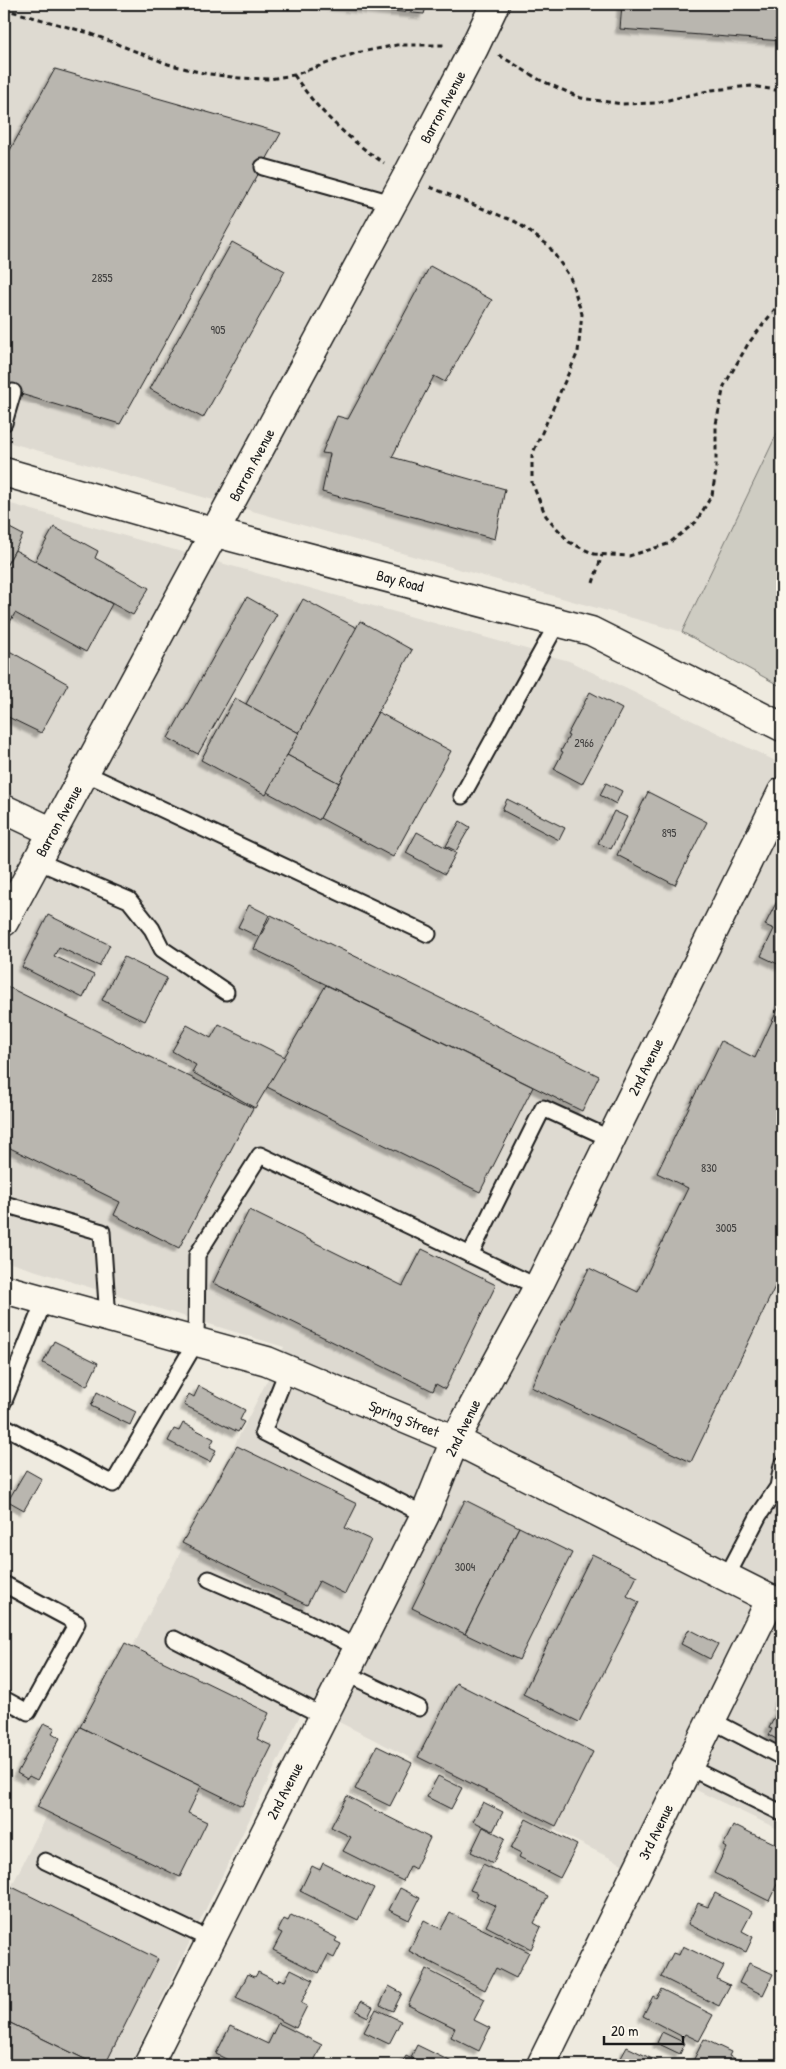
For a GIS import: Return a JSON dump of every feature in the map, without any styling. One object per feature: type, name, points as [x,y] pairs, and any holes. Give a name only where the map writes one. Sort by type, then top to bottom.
[{"type":"street","name":"Barron Avenue","points":[[4,922],[216,533],[474,48],[495,4]]},
{"type":"street","name":"Bay Road","points":[[4,472],[216,533],[591,631],[782,727]]},
{"type":"street","name":"2nd Avenue","points":[[148,2065],[425,1515],[455,1440],[538,1287],[782,792]]},
{"type":"street","points":[[4,809],[53,832]]},
{"type":"street","name":"Spring Street","points":[[4,1289],[267,1361],[455,1440],[728,1576],[776,1602]]},
{"type":"street","name":"3rd Avenue","points":[[541,2065],[711,1720],[776,1602]]},
{"type":"lane","points":[[263,167],[392,203]]},
{"type":"lane","points":[[4,423],[13,392]]},
{"type":"lane","points":[[462,796],[558,622]]},
{"type":"lane","points":[[85,773],[428,934]]},
{"type":"lane","points":[[38,861],[129,900],[152,929],[162,949],[226,992]]},
{"type":"lane","points":[[470,1255],[543,1108],[611,1138]]},
{"type":"lane","points":[[4,1426],[113,1484],[196,1342],[197,1255],[260,1155],[538,1287]]},
{"type":"lane","points":[[4,1204],[102,1232],[108,1318]]},
{"type":"lane","points":[[4,1401],[44,1301]]},
{"type":"lane","points":[[287,1371],[263,1432],[425,1515]]},
{"type":"lane","points":[[728,1576],[759,1515],[778,1487],[782,1465]]},
{"type":"lane","points":[[209,1579],[358,1648]]},
{"type":"lane","points":[[4,1584],[77,1622],[28,1712],[4,1699]]},
{"type":"lane","points":[[174,1640],[323,1716]]},
{"type":"lane","points":[[345,1672],[419,1708]]},
{"type":"lane","points":[[711,1720],[782,1757]]},
{"type":"lane","points":[[688,1767],[782,1813]]},
{"type":"lane","points":[[45,1861],[211,1940]]},
{"type":"path","points":[[4,9],[89,33],[168,64],[203,73],[239,78],[269,79],[294,75],[364,52],[397,45],[449,45]]},
{"type":"path","points":[[495,52],[540,80],[581,98],[622,104],[655,103],[712,90],[751,86],[782,91]]},
{"type":"path","points":[[294,75],[305,90],[344,132],[362,149],[391,168]]},
{"type":"path","points":[[429,186],[516,222],[548,245],[570,277],[582,314],[578,352],[532,455],[532,483],[546,516],[570,542],[594,554],[629,556],[668,544],[696,522],[712,495],[716,470],[716,424],[724,386],[748,344],[782,300]]},
{"type":"path","points":[[593,583],[602,554]]},
{"type":"shaded area","points":[[4,4],[782,4],[782,423],[682,632],[4,441]]},
{"type":"shaded area","points":[[782,423],[782,687],[682,632]]},
{"type":"shaded area","points":[[4,502],[569,661],[782,764],[782,1831],[667,1776],[628,1867],[305,1705],[130,2065],[4,2065],[4,1901],[284,1347],[4,1261]]},
{"type":"building","points":[[316,4],[427,4],[424,14]]},
{"type":"building","points":[[622,4],[782,4],[782,41],[620,29]]},
{"type":"building","points":[[55,69],[281,133],[120,424],[4,389],[4,161]]},
{"type":"building","points":[[232,242],[285,271],[203,418],[150,389]]},
{"type":"building","points":[[430,266],[492,300],[445,382],[434,376],[392,457],[505,489],[495,539],[322,492],[330,454],[322,453],[337,416],[348,419]]},
{"type":"building","points":[[4,525],[23,535],[4,570]]},
{"type":"building","points":[[54,527],[98,551],[95,558],[149,588],[133,615],[35,561]]},
{"type":"building","points":[[15,550],[112,604],[86,652],[15,613],[4,633],[4,570]]},
{"type":"building","points":[[247,597],[277,614],[198,754],[168,738]]},
{"type":"building","points":[[303,599],[357,628],[299,733],[246,704]]},
{"type":"building","points":[[360,621],[412,650],[339,783],[287,755]]},
{"type":"building","points":[[4,648],[68,684],[41,733],[4,715]]},
{"type":"building","points":[[590,692],[622,709],[582,784],[554,769],[563,752],[561,751],[569,736],[567,735]]},
{"type":"building","points":[[235,698],[299,733],[266,795],[201,760]]},
{"type":"building","points":[[378,712],[451,751],[393,857],[320,818]]},
{"type":"building","points":[[287,755],[339,783],[319,820],[267,792]]},
{"type":"building","points":[[606,783],[622,791],[616,804],[600,795]]},
{"type":"building","points":[[648,792],[707,822],[675,885],[617,855]]},
{"type":"building","points":[[507,799],[565,828],[559,840],[502,810]]},
{"type":"building","points":[[614,811],[627,817],[611,849],[598,843]]},
{"type":"building","points":[[460,821],[470,827],[456,851],[446,846]]},
{"type":"building","points":[[417,832],[456,853],[445,874],[406,853]]},
{"type":"building","points":[[777,901],[782,903],[782,966],[761,956],[774,929],[765,925]]},
{"type":"building","points":[[249,905],[269,915],[259,937],[238,927]]},
{"type":"building","points":[[48,915],[110,945],[99,966],[59,947],[54,956],[94,975],[83,998],[22,967]]},
{"type":"building","points":[[271,915],[599,1076],[582,1111],[254,949]]},
{"type":"building","points":[[124,957],[167,978],[145,1021],[102,1000]]},
{"type":"building","points":[[4,985],[253,1108],[179,1248],[114,1215],[120,1202],[4,1145]]},
{"type":"building","points":[[326,985],[533,1087],[480,1192],[267,1087]]},
{"type":"building","points":[[782,1000],[782,1272],[691,1462],[531,1387],[589,1268],[638,1292],[688,1188],[657,1173],[721,1041],[755,1058]]},
{"type":"building","points":[[219,1024],[285,1057],[255,1108],[192,1072],[196,1065],[172,1051],[187,1025],[211,1038]]},
{"type":"building","points":[[249,1210],[403,1286],[422,1249],[496,1285],[445,1389],[436,1384],[433,1391],[213,1283]]},
{"type":"building","points":[[54,1341],[98,1363],[87,1386],[43,1363]]},
{"type":"building","points":[[199,1386],[245,1410],[240,1420],[244,1422],[238,1432],[184,1405],[189,1394],[194,1397]]},
{"type":"building","points":[[97,1392],[136,1412],[130,1425],[91,1406]]},
{"type":"building","points":[[183,1423],[214,1439],[210,1447],[216,1450],[210,1462],[168,1441],[174,1429],[179,1431]]},
{"type":"building","points":[[237,1446],[357,1504],[345,1528],[371,1540],[345,1594],[319,1581],[307,1605],[182,1543]]},
{"type":"building","points":[[4,1457],[9,1459],[4,1468]]},
{"type":"building","points":[[26,1470],[42,1479],[24,1510],[8,1501]]},
{"type":"building","points":[[465,1500],[519,1527],[465,1634],[412,1608]]},
{"type":"building","points":[[519,1527],[572,1553],[519,1660],[465,1634]]},
{"type":"building","points":[[592,1554],[637,1576],[627,1596],[639,1602],[579,1722],[523,1694]]},
{"type":"building","points":[[689,1629],[718,1644],[710,1659],[681,1644]]},
{"type":"building","points":[[125,1643],[269,1713],[257,1739],[272,1746],[242,1806],[80,1727]]},
{"type":"building","points":[[456,1683],[593,1752],[556,1826],[418,1757]]},
{"type":"building","points":[[782,1694],[782,1742],[769,1735],[772,1729],[769,1728],[780,1707],[777,1705]]},
{"type":"building","points":[[44,1723],[55,1728],[52,1733],[60,1738],[37,1780],[29,1776],[27,1779],[17,1773]]},
{"type":"building","points":[[80,1727],[201,1786],[188,1813],[207,1822],[180,1877],[37,1807]]},
{"type":"building","points":[[377,1746],[412,1763],[390,1806],[355,1789]]},
{"type":"building","points":[[438,1776],[462,1788],[451,1809],[427,1797]]},
{"type":"building","points":[[347,1796],[430,1838],[415,1869],[410,1866],[403,1881],[343,1851],[351,1837],[331,1827]]},
{"type":"building","points":[[483,1802],[503,1812],[493,1831],[473,1821]]},
{"type":"building","points":[[526,1819],[577,1845],[560,1878],[519,1857],[521,1853],[511,1848]]},
{"type":"building","points":[[733,1826],[759,1836],[780,1846],[782,1849],[782,1874],[769,1901],[714,1873],[726,1848],[723,1846]]},
{"type":"building","points":[[483,1827],[505,1838],[493,1863],[471,1852]]},
{"type":"building","points":[[323,1863],[374,1888],[358,1920],[300,1891],[312,1866],[320,1870]]},
{"type":"building","points":[[483,1864],[548,1896],[534,1923],[541,1927],[531,1949],[486,1926],[496,1906],[476,1897],[478,1893],[470,1890]]},
{"type":"building","points":[[4,1883],[158,1959],[105,2065],[97,2065],[4,2020]]},
{"type":"building","points":[[400,1888],[420,1898],[409,1920],[389,1910]]},
{"type":"building","points":[[715,1893],[752,1912],[742,1931],[753,1937],[746,1952],[688,1924],[698,1903],[708,1907]]},
{"type":"building","points":[[450,1913],[529,1952],[516,1978],[496,1968],[485,1990],[409,1951],[424,1920],[441,1929]]},
{"type":"building","points":[[291,1915],[337,1938],[335,1941],[341,1944],[334,1958],[328,1955],[319,1973],[273,1950],[282,1933],[278,1931],[284,1919],[288,1921]]},
{"type":"building","points":[[683,1946],[724,1966],[717,1979],[730,1985],[719,2006],[661,1977],[673,1953],[679,1955]]},
{"type":"building","points":[[749,1963],[773,1974],[763,1995],[739,1983]]},
{"type":"building","points":[[291,1969],[313,1980],[301,2003],[307,2006],[296,2028],[236,1998],[248,1974],[255,1977],[258,1972],[278,1982],[279,1979],[285,1981]]},
{"type":"building","points":[[426,1969],[485,1999],[474,2020],[490,2028],[479,2051],[451,2037],[455,2028],[408,2005]]},
{"type":"building","points":[[389,1986],[402,1993],[393,2011],[380,2005]]},
{"type":"building","points":[[661,1989],[713,2015],[699,2041],[685,2034],[683,2037],[643,2016],[653,1996],[656,1998]]},
{"type":"building","points":[[361,2001],[373,2007],[368,2017],[356,2011]]},
{"type":"building","points":[[376,2009],[401,2021],[389,2044],[364,2032]]},
{"type":"building","points":[[4,2020],[97,2065],[4,2065]]},
{"type":"building","points":[[278,2023],[322,2045],[312,2065],[301,2063],[300,2065],[238,2065],[216,2054],[230,2026],[268,2044]]},
{"type":"building","points":[[662,2032],[685,2043],[680,2054],[657,2043]]},
{"type":"building","points":[[704,2039],[731,2052],[729,2056],[740,2061],[738,2065],[702,2065],[693,2061]]},
{"type":"building","points":[[417,2045],[458,2065],[426,2065],[411,2057]]},
{"type":"building","points":[[627,2047],[665,2065],[617,2065]]},
{"type":"building","points":[[406,2056],[424,2065],[401,2065]]},
{"type":"building","points":[[749,2059],[761,2065],[746,2065]]}]
